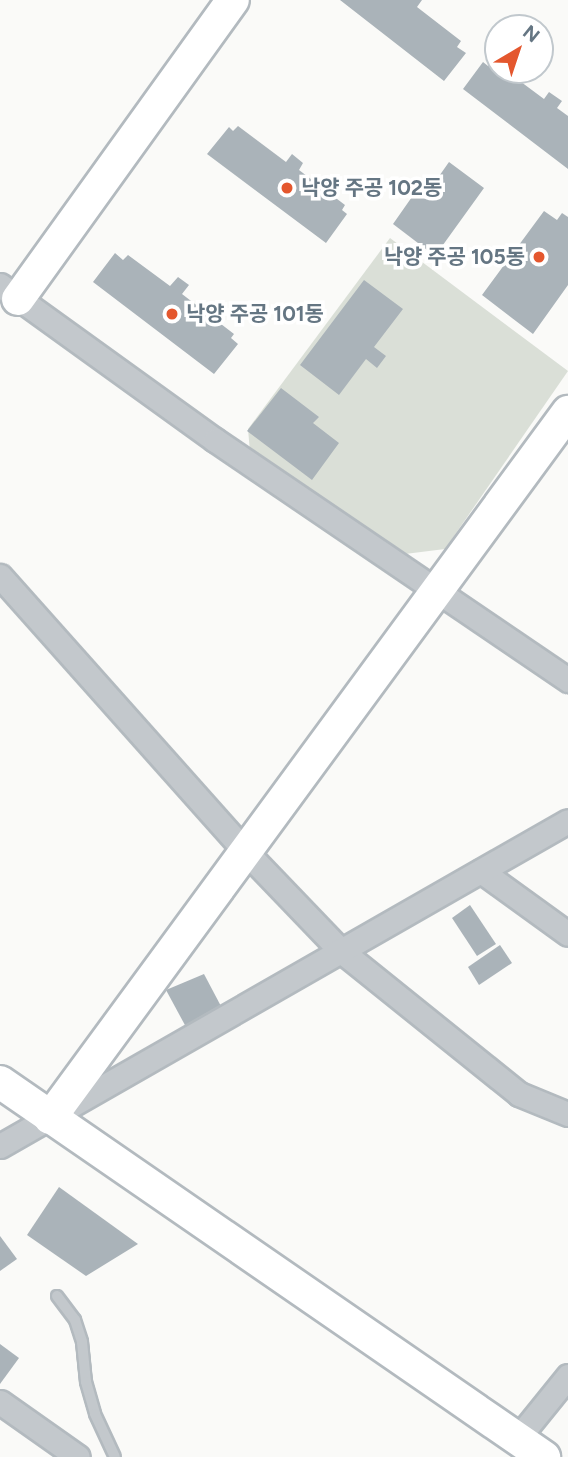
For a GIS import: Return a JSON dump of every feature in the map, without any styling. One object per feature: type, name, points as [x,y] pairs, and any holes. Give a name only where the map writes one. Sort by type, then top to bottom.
[{"type":"street","points":[[233,0],[9,292],[215,440],[568,679]]},
{"type":"street","points":[[50,1118],[568,412]]},
{"type":"street","points":[[0,576],[247,853],[340,950],[519,1094],[568,1114]]},
{"type":"street","points":[[0,1146],[568,821]]},
{"type":"street","points":[[481,871],[568,933]]},
{"type":"street","points":[[0,1082],[544,1457]]},
{"type":"street","points":[[517,1439],[568,1376]]},
{"type":"street","points":[[0,1402],[78,1457]]},
{"type":"lane","points":[[57,1296],[78,1331],[94,1414],[115,1457]]},
{"type":"shaded area","points":[[390,238],[568,371],[445,549],[397,555],[250,452],[248,429]]},
{"type":"building","points":[[340,0],[422,0],[417,7],[461,41],[457,47],[466,53],[444,81]]},
{"type":"building","points":[[483,62],[484,84],[524,84],[544,99],[549,92],[562,101],[557,108],[568,116],[568,169],[463,89]]},
{"type":"building","name":"낙양 주공 102동","points":[[238,126],[286,162],[292,154],[303,163],[299,170],[345,205],[342,210],[347,214],[326,243],[207,154],[229,127],[233,131]]},
{"type":"building","points":[[449,162],[484,188],[435,256],[393,224],[421,184],[430,189]]},
{"type":"building","name":"낙양 주공 105동","points":[[544,211],[557,220],[562,213],[568,217],[568,285],[533,334],[482,295]]},
{"type":"building","name":"낙양 주공 101동","points":[[115,253],[123,260],[128,255],[170,286],[178,277],[189,285],[182,294],[234,334],[231,338],[238,344],[214,374],[93,282]]},
{"type":"building","points":[[364,280],[403,309],[374,347],[386,356],[377,368],[366,359],[339,395],[300,365]]},
{"type":"building","points":[[281,388],[319,417],[313,423],[339,443],[312,480],[247,431]]},
{"type":"building","points":[[470,905],[496,944],[477,956],[452,918]]},
{"type":"building","points":[[500,945],[512,963],[479,985],[468,967]]},
{"type":"building","points":[[204,974],[223,1010],[186,1027],[166,990]]},
{"type":"building","points":[[59,1187],[138,1244],[86,1276],[27,1235]]},
{"type":"building","points":[[0,1236],[17,1259],[0,1271]]},
{"type":"building","points":[[0,1344],[19,1358],[0,1384]]},
{"type":"place","name":"낙양 주공 102동","points":[[287,188]]},
{"type":"place","name":"낙양 주공 105동","points":[[539,257]]},
{"type":"place","name":"낙양 주공 101동","points":[[172,314]]}]
